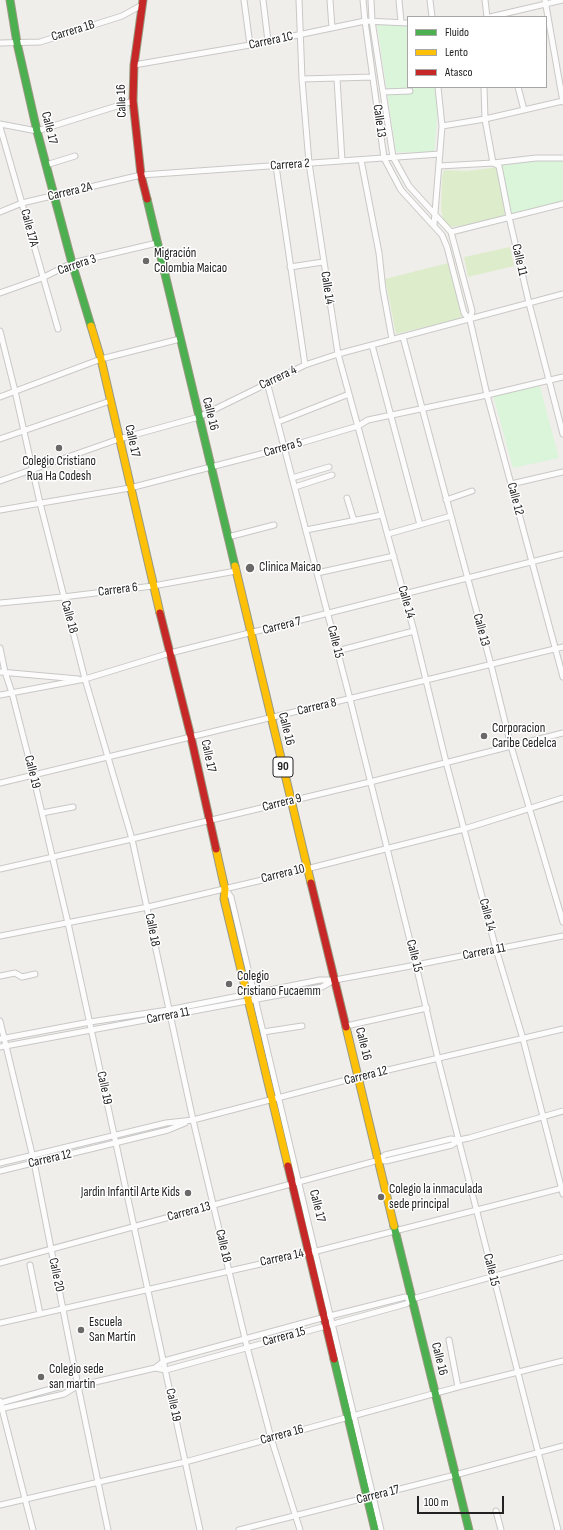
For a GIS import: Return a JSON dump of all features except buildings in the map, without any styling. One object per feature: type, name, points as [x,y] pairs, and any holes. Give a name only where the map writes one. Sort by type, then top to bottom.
[{"type":"main road","name":"Calle 17","points":[[10,0],[37,131],[72,263],[100,360],[153,586],[191,737],[225,889],[224,899],[251,997],[296,1182],[370,1497],[375,1530]]},
{"type":"main road","name":"Calle 16","points":[[143,2],[134,65],[133,101],[141,175],[395,1231],[469,1530]]},
{"type":"street","points":[[244,0],[250,45]]},
{"type":"street","points":[[263,0],[268,42]]},
{"type":"street","name":"Calle 14","points":[[299,0],[302,80],[309,163],[338,354],[427,680],[446,762],[496,950],[524,1039],[563,1194]]},
{"type":"street","points":[[330,0],[332,28]]},
{"type":"street","name":"Calle 13","points":[[363,0],[372,77],[384,158],[401,190],[434,225]]},
{"type":"street","name":"Calle 13","points":[[371,0],[372,21],[393,157],[409,186],[436,214]]},
{"type":"street","points":[[399,0],[401,22]]},
{"type":"street","points":[[430,0],[432,16]]},
{"type":"street","points":[[485,0],[488,16]]},
{"type":"street","points":[[502,16],[545,2],[562,0]]},
{"type":"street","name":"Carrera 1B","points":[[0,43],[40,42],[122,16],[143,2]]},
{"type":"street","points":[[442,126],[485,119],[563,101],[545,2]]},
{"type":"street","name":"Carrera 1C","points":[[134,65],[268,42],[365,21],[407,23]]},
{"type":"street","points":[[302,80],[372,77]]},
{"type":"street","points":[[337,79],[342,161]]},
{"type":"street","points":[[434,225],[442,126],[438,88]]},
{"type":"street","name":"Calle 11","points":[[484,88],[485,119],[493,163],[500,166],[509,217],[529,303],[563,434]]},
{"type":"street","points":[[518,88],[524,110]]},
{"type":"street","points":[[383,92],[410,91]]},
{"type":"street","points":[[0,124],[37,131],[133,101]]},
{"type":"street","name":"Calle 17A","points":[[0,127],[42,278],[58,329]]},
{"type":"street","name":"Carrera 2","points":[[141,175],[440,154]]},
{"type":"street","points":[[46,164],[75,156]]},
{"type":"street","points":[[439,166],[493,163],[511,160],[563,158]]},
{"type":"street","points":[[361,160],[380,253],[383,290],[392,340]]},
{"type":"street","points":[[276,166],[290,267],[306,365]]},
{"type":"street","name":"Carrera 2A","points":[[0,212],[22,203],[141,175]]},
{"type":"street","points":[[451,232],[563,204]]},
{"type":"street","name":"Calle 12","points":[[436,214],[451,232],[472,311],[470,320],[487,395],[563,677]]},
{"type":"street","name":"Calle 12","points":[[434,225],[442,235],[447,247],[464,313],[470,320]]},
{"type":"street","name":"Carrera 3","points":[[0,293],[42,278],[72,263],[157,243]]},
{"type":"street","points":[[290,267],[323,262]]},
{"type":"street","name":"Carrera 4","points":[[0,481],[119,439],[199,417],[267,382],[306,365],[338,354],[563,294]]},
{"type":"street","name":"Calle 18","points":[[0,330],[2,347],[15,391],[40,503],[85,680],[132,839],[148,907],[169,1013],[193,1120],[245,1339],[271,1438],[300,1530]]},
{"type":"street","name":"Calle 13","points":[[403,337],[491,665],[511,746],[563,922]]},
{"type":"street","points":[[0,397],[100,360],[180,339]]},
{"type":"street","points":[[372,345],[420,525]]},
{"type":"street","name":"Carrera 5","points":[[0,510],[130,488],[284,448],[358,426],[368,420],[487,395],[563,377]]},
{"type":"street","name":"Calle 15","points":[[267,382],[350,699],[427,1008],[438,1059],[537,1453],[558,1530]]},
{"type":"street","points":[[278,422],[349,394]]},
{"type":"street","points":[[0,439],[110,401]]},
{"type":"street","points":[[292,478],[329,467]]},
{"type":"street","points":[[511,484],[563,472]]},
{"type":"street","points":[[294,487],[332,476]]},
{"type":"street","points":[[446,500],[472,491]]},
{"type":"street","points":[[347,498],[354,521]]},
{"type":"street","points":[[306,530],[382,515]]},
{"type":"street","points":[[388,534],[450,516]]},
{"type":"street","points":[[228,537],[274,525]]},
{"type":"street","name":"Carrera 7","points":[[0,695],[85,680],[170,653],[328,614],[532,560],[563,554]]},
{"type":"street","points":[[317,573],[394,556]]},
{"type":"street","name":"Carrera 6","points":[[0,603],[153,586],[236,571]]},
{"type":"street","points":[[337,651],[414,631]]},
{"type":"street","name":"Carrera 8","points":[[0,783],[563,647]]},
{"type":"street","name":"Calle 19","points":[[0,648],[2,672],[12,693],[68,923],[200,1530]]},
{"type":"street","points":[[2,672],[85,680]]},
{"type":"street","name":"Carrera 9","points":[[0,869],[209,821],[563,733]]},
{"type":"street","name":"Carrera 10","points":[[0,936],[148,907],[225,889],[464,829],[563,798]]},
{"type":"street","points":[[42,813],[73,807]]},
{"type":"street","name":"Carrera 11","points":[[3,1047],[251,997],[320,980],[335,980],[563,936]]},
{"type":"street","points":[[0,976],[15,973],[22,977],[35,974]]},
{"type":"street","name":"Calle 17","points":[[251,997],[263,1032],[276,1100]]},
{"type":"street","points":[[346,1026],[427,1008]]},
{"type":"street","name":"Carrera 11","points":[[2,1039],[90,1022],[169,1013]]},
{"type":"street","name":"Calle 20","points":[[0,1021],[3,1047],[34,1162],[108,1530]]},
{"type":"street","points":[[263,1032],[302,1026]]},
{"type":"street","name":"Carrera 12","points":[[0,1163],[166,1124],[193,1120],[276,1100],[358,1077],[563,1029]]},
{"type":"street","name":"Carrera 13","points":[[0,1263],[378,1160],[386,1161],[452,1145],[459,1140],[563,1111]]},
{"type":"street","name":"Carrera 12","points":[[0,1171],[116,1144],[168,1130],[193,1120]]},
{"type":"street","name":"Carrera 14","points":[[0,1323],[312,1252],[562,1188]]},
{"type":"street","name":"Carrera 15","points":[[1,1404],[62,1386],[78,1386],[155,1368],[166,1370],[406,1304],[412,1299],[493,1276],[563,1258]]},
{"type":"street","points":[[30,1265],[40,1314]]},
{"type":"street","name":"Carrera 15","points":[[155,1368],[164,1361],[245,1339],[405,1297],[412,1299]]},
{"type":"street","points":[[449,1340],[458,1388]]},
{"type":"street","name":"Carrera 16","points":[[0,1506],[185,1462],[563,1361]]},
{"type":"street","name":"Carrera 15","points":[[1,1404],[64,1394],[78,1386]]},
{"type":"street","points":[[1,1404],[33,1530]]},
{"type":"street","name":"Carrera 17","points":[[239,1530],[296,1517],[563,1446]]},
{"type":"street","name":"Calle 17","points":[[370,1497],[382,1530]]},
{"type":"street","points":[[496,1511],[501,1530]]},
{"type":"green space","points":[[377,25],[407,25],[407,88],[435,88],[438,108],[434,154],[396,152]]},
{"type":"green space","points":[[534,160],[563,160],[563,203],[510,215],[500,164]]},
{"type":"green space","points":[[499,167],[505,215],[477,224],[450,227],[443,220],[441,209],[442,177],[444,170],[467,171]]},
{"type":"green space","points":[[510,247],[514,266],[468,277],[464,257]]},
{"type":"green space","points":[[448,263],[462,318],[396,334],[385,279]]},
{"type":"green space","points":[[539,383],[559,458],[513,468],[493,395]]},
{"type":"traffic: fast","points":[[10,0],[17,43],[37,131],[72,263],[91,326]]},
{"type":"traffic: fast","points":[[147,199],[235,566]]},
{"type":"traffic: fast","points":[[394,1226],[469,1530]]},
{"type":"traffic: fast","points":[[334,1359],[375,1530]]},
{"type":"traffic: slow","points":[[91,326],[101,359],[160,613]]},
{"type":"traffic: slow","points":[[235,566],[311,883]]},
{"type":"traffic: slow","points":[[216,849],[225,889],[224,899],[288,1166]]},
{"type":"traffic: slow","points":[[346,1027],[394,1226]]},
{"type":"traffic: jam","points":[[143,0],[134,65],[133,101],[141,175],[147,199]]},
{"type":"traffic: jam","points":[[160,613],[191,737],[216,849]]},
{"type":"traffic: jam","points":[[311,883],[346,1027]]},
{"type":"traffic: jam","points":[[288,1166],[334,1359]]},
{"type":"place","name":"Migración Colombia Maicao","points":[[146,261]]},
{"type":"place","name":"Colegio Cristiano Rua Ha Codesh","points":[[59,448]]},
{"type":"place","name":"Clinica Maicao","points":[[250,568]]},
{"type":"place","name":"Corporacion Caribe Cedelca","points":[[484,736]]},
{"type":"place","name":"Colegio Cristiano Fucaemm","points":[[229,984]]},
{"type":"place","name":"Jardin Infantil Arte Kids","points":[[188,1193]]},
{"type":"place","name":"Colegio la inmaculada sede principal","points":[[381,1197]]},
{"type":"place","name":"Escuela San Martín","points":[[81,1330]]},
{"type":"place","name":"Colegio sede san martin","points":[[41,1377]]}]
